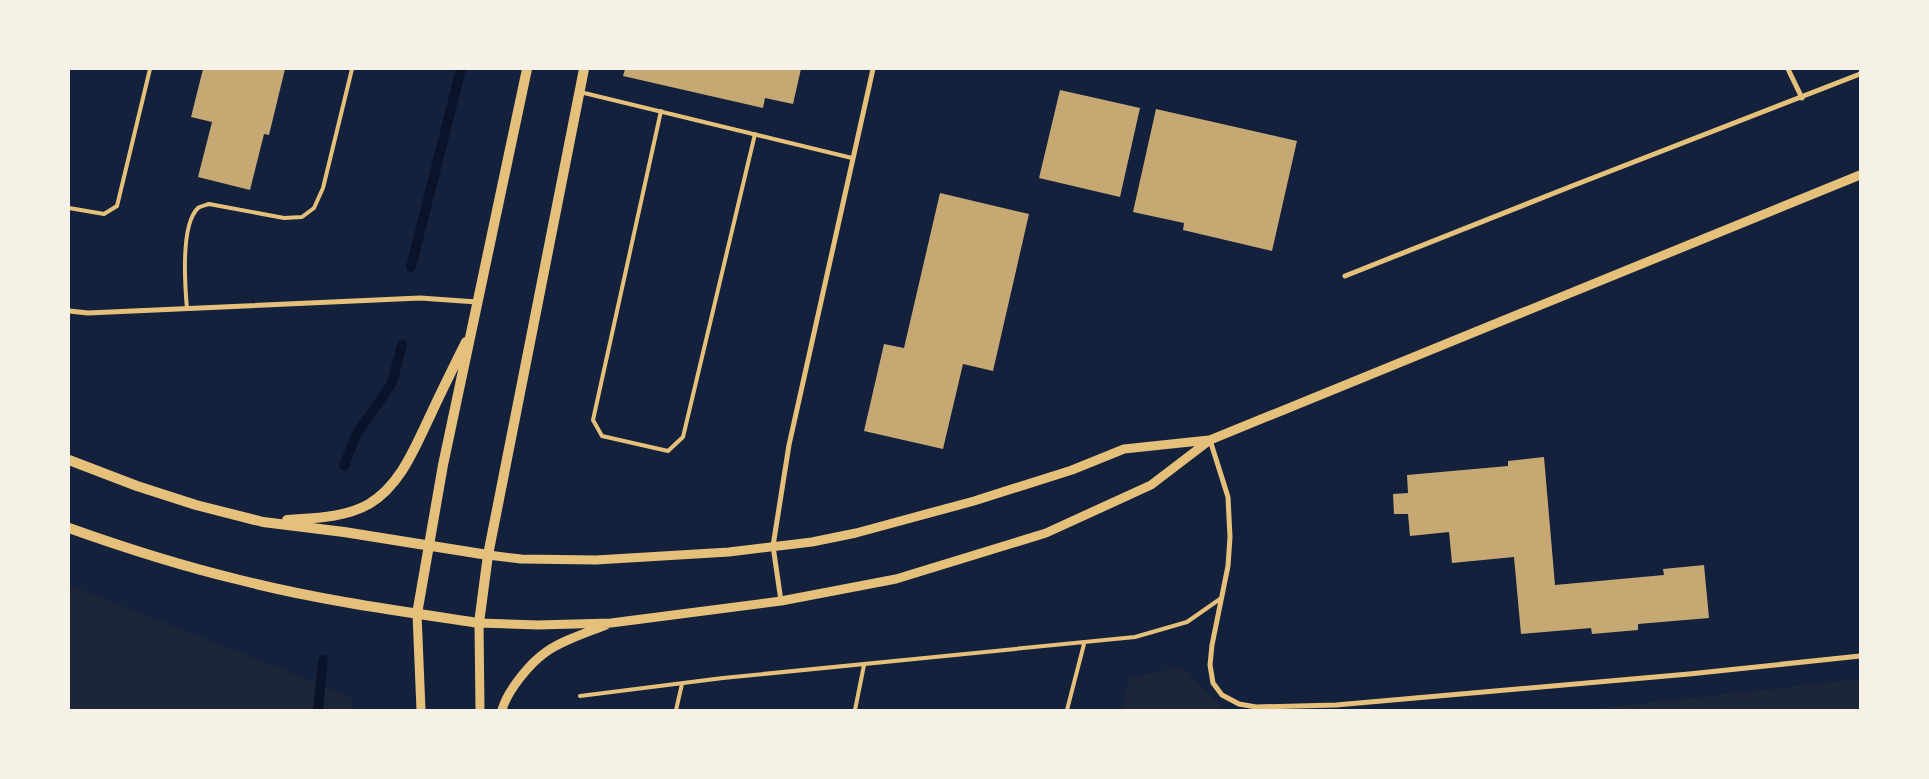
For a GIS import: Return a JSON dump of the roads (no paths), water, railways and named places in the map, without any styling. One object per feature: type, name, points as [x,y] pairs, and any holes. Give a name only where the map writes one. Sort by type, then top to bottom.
[{"type":"main road","points":[[417,614],[443,465],[527,69]]},
{"type":"main road","points":[[69,528],[135,551],[242,581],[335,601],[479,622],[488,555],[584,69]]},
{"type":"main road","points":[[263,522],[322,518],[349,512],[368,504],[385,492],[404,468],[473,328]]},
{"type":"main road","points":[[69,460],[146,489],[196,505],[263,522],[344,532],[488,555]]},
{"type":"street","points":[[781,601],[774,546],[790,445],[873,69]]},
{"type":"street","points":[[1788,69],[1802,98]]},
{"type":"street","points":[[1345,276],[1860,74]]},
{"type":"street","points":[[480,710],[479,622],[538,625],[611,623],[781,601],[896,579],[1046,533],[1151,485],[1210,440],[1860,175]]},
{"type":"street","points":[[69,311],[88,313],[420,298],[478,302]]},
{"type":"street","points":[[488,555],[521,559],[596,560],[728,552],[812,542],[916,518],[1072,470],[1124,449],[1210,440]]},
{"type":"street","points":[[1210,440],[1228,497],[1230,527],[1228,566],[1220,599],[1210,665],[1213,683],[1222,695],[1239,704],[1256,707],[1336,704],[1689,674],[1860,656]]},
{"type":"street","points":[[417,614],[421,710]]},
{"type":"street","points":[[502,710],[504,702],[520,678],[545,652],[611,623]]},
{"type":"lane","points":[[69,208],[104,214],[117,206],[150,69]]},
{"type":"lane","points":[[187,309],[184,280],[186,247],[192,218],[199,208],[209,204],[284,218],[302,217],[314,208],[323,188],[352,69]]},
{"type":"lane","points":[[580,92],[852,158]]},
{"type":"lane","points":[[661,111],[593,420],[602,436],[668,451],[683,437],[755,134]]},
{"type":"lane","points":[[580,696],[864,665],[1084,644],[1135,637],[1186,622],[1220,599]]},
{"type":"lane","points":[[1067,710],[1084,644]]},
{"type":"lane","points":[[855,710],[864,665]]},
{"type":"lane","points":[[676,710],[682,684]]},
{"type":"waterway","points":[[411,267],[461,69]]},
{"type":"waterway","points":[[344,466],[356,435],[392,383],[402,345]]},
{"type":"waterway","points":[[318,710],[323,660]]}]
